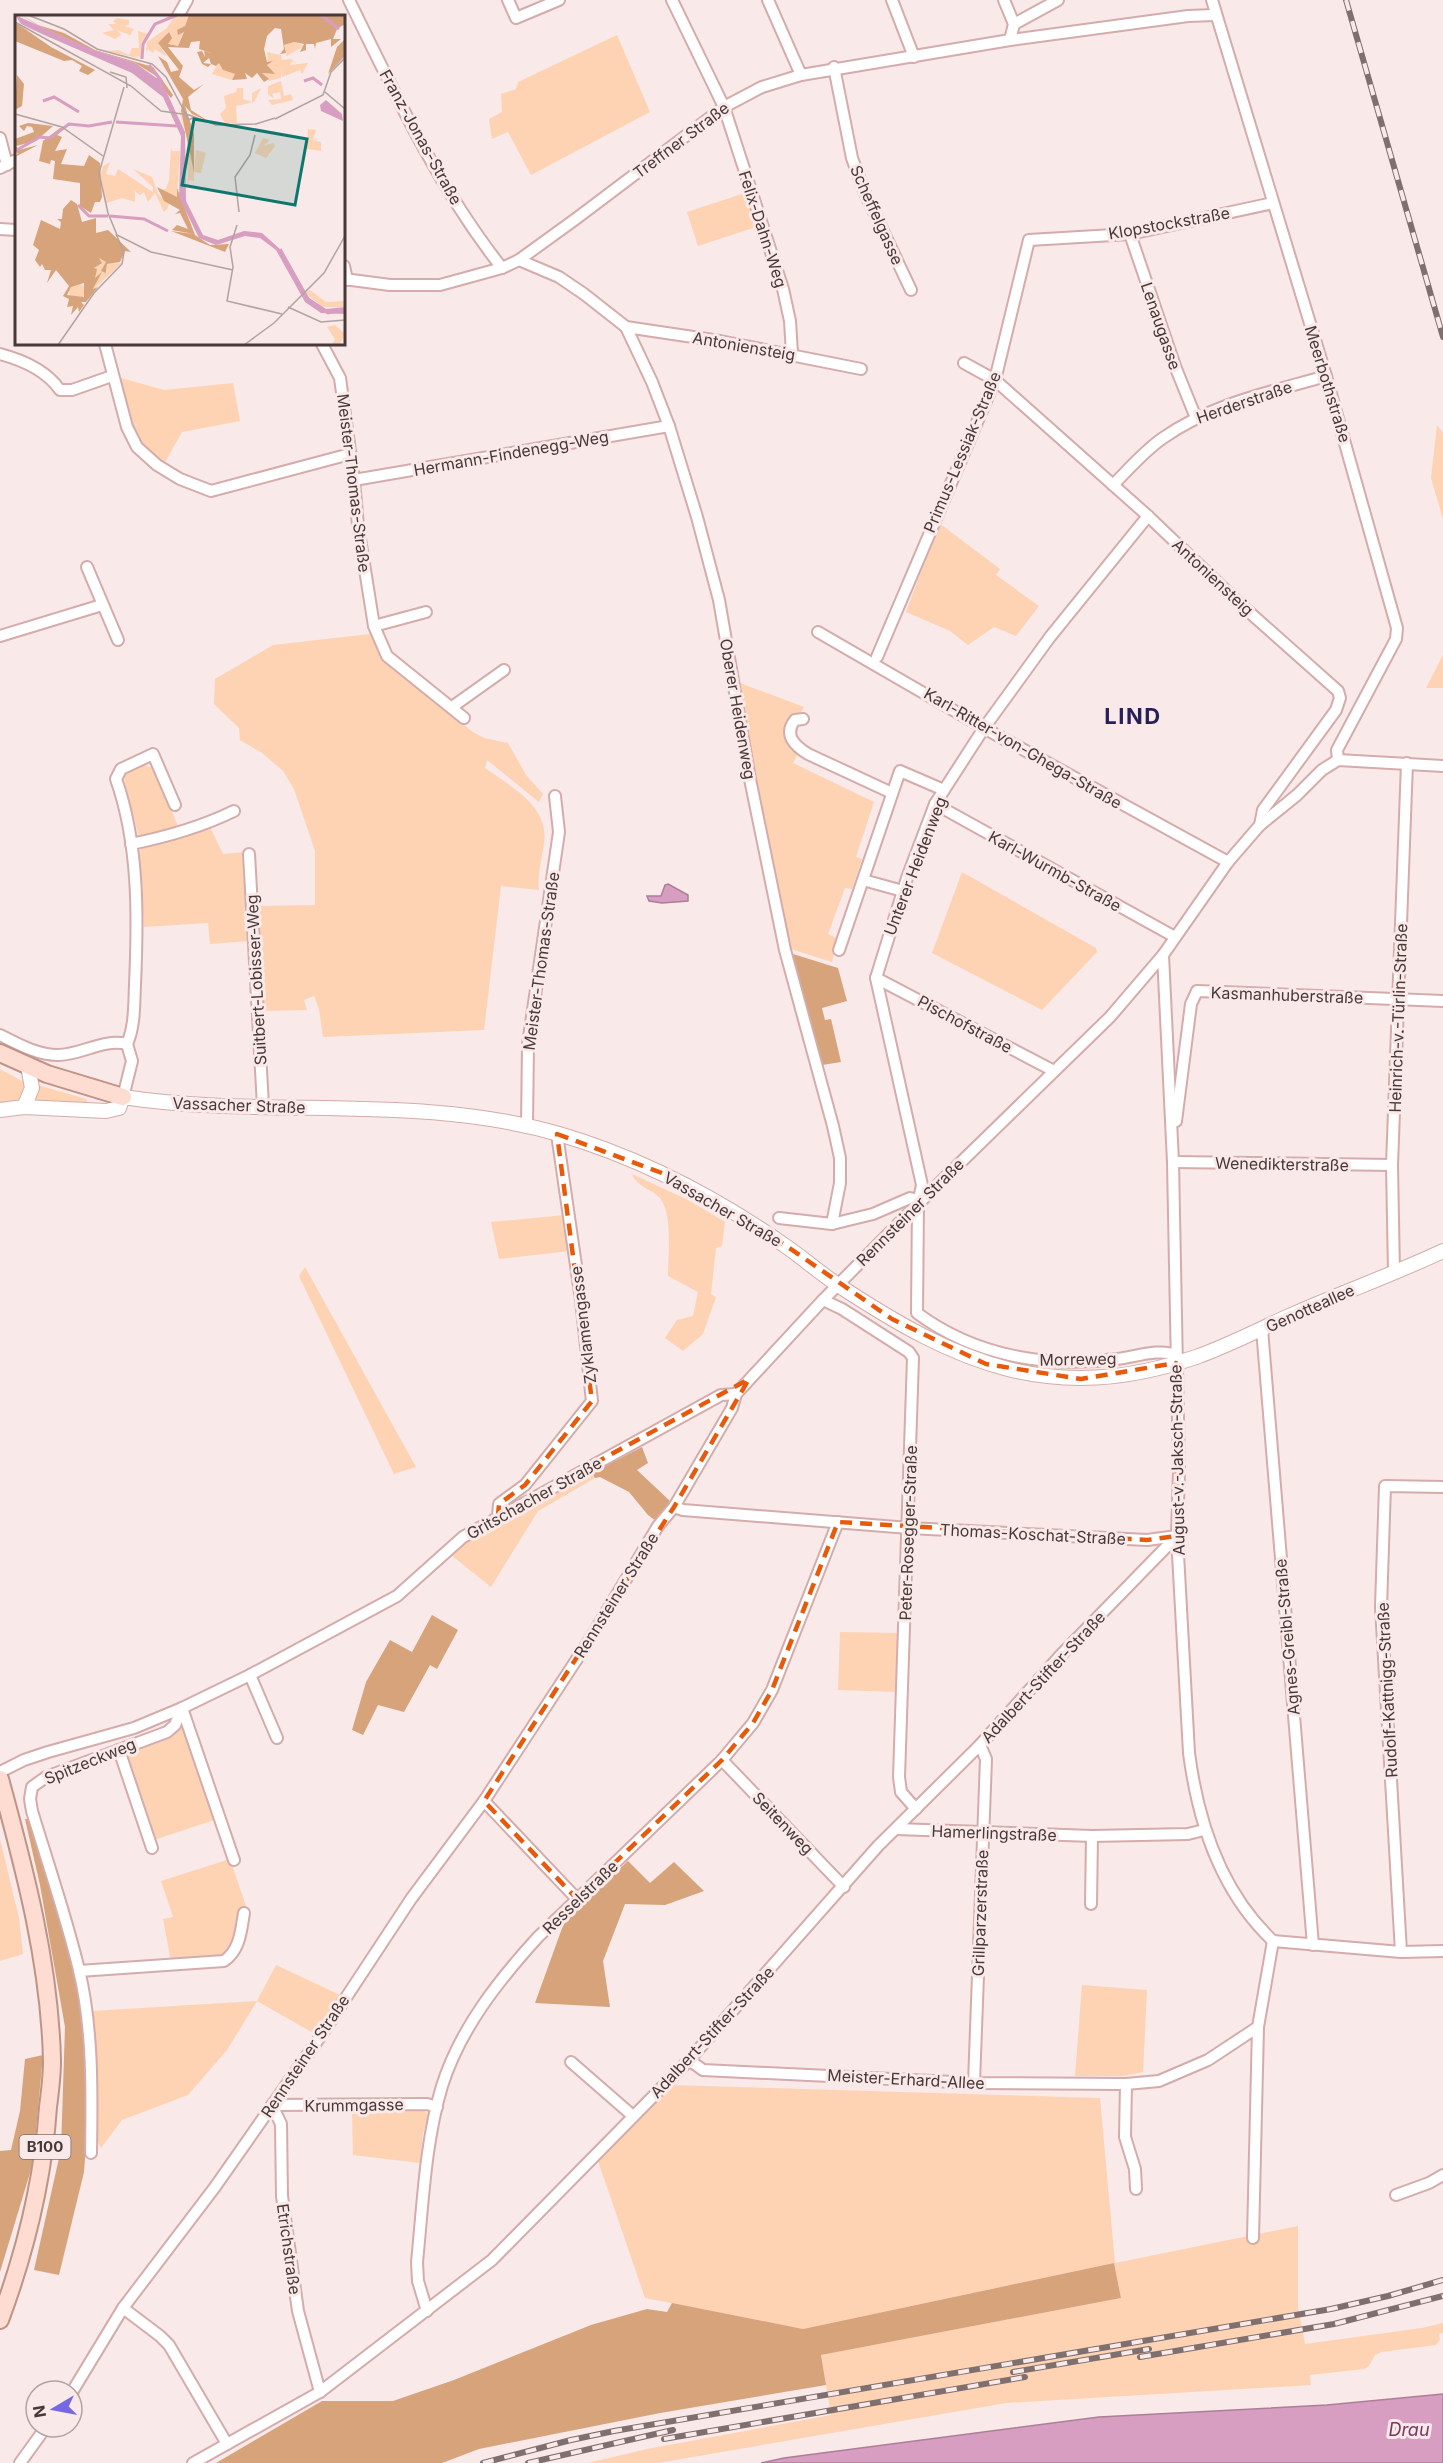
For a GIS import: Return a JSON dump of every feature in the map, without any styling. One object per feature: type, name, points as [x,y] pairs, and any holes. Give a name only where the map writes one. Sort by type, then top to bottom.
[{"type":"main road","points":[[0,1053],[68,1082],[123,1097],[119,1108],[106,1111],[24,1107],[0,1110]]},
{"type":"main road","points":[[24,1107],[32,1088],[28,1066]]},
{"type":"main road","name":"Vassacher Straße","points":[[123,1097],[197,1105],[422,1111],[466,1115],[557,1134],[613,1152],[660,1172],[708,1197],[785,1245],[838,1284],[892,1319],[947,1349],[1011,1372],[1053,1378],[1081,1379],[1130,1374],[1176,1359]]},
{"type":"main road","name":"Genotteallee","points":[[1176,1359],[1212,1351],[1443,1251]]},
{"type":"main road","name":"B100","points":[[0,1779],[26,1876],[44,1968],[52,2062],[40,2186],[29,2233],[0,2320]]},
{"type":"street","points":[[179,15],[187,0]]},
{"type":"street","name":"Franz-Jonas-Straße","points":[[349,0],[416,135],[482,243],[502,268]]},
{"type":"street","points":[[508,0],[516,18],[559,0]]},
{"type":"street","name":"Felix-Dahn-Weg","points":[[672,0],[724,107],[783,289],[790,321],[792,354]]},
{"type":"street","points":[[768,0],[801,75]]},
{"type":"street","points":[[892,0],[914,57]]},
{"type":"street","points":[[1004,0],[1014,24],[1010,40]]},
{"type":"street","points":[[1014,24],[1058,0]]},
{"type":"street","name":"Meerbothstraße","points":[[1212,0],[1215,15],[1227,42],[1326,376],[1397,628],[1396,639],[1337,750],[1338,760]]},
{"type":"street","name":"Treffner Straße","points":[[345,279],[390,285],[440,285],[502,268],[519,260],[577,218],[724,107],[762,87],[801,75],[834,67],[914,57],[1010,40],[1188,16],[1215,15]]},
{"type":"street","name":"Scheffelgasse","points":[[834,67],[852,158],[864,191],[911,290]]},
{"type":"street","points":[[0,138],[8,164]]},
{"type":"street","name":"Klopstockstraße","points":[[1029,240],[1130,234],[1273,203]]},
{"type":"street","points":[[0,229],[15,230]]},
{"type":"street","name":"Lenaugasse","points":[[1130,234],[1175,366],[1196,417]]},
{"type":"street","name":"Primus-Lessiak-Straße","points":[[877,657],[995,380],[1029,240]]},
{"type":"street","name":"Oberer Heidenweg","points":[[519,260],[559,278],[584,294],[626,327],[652,382],[669,426],[697,517],[718,600],[752,789],[785,950],[840,1158],[840,1183],[832,1224]]},
{"type":"street","name":"Antoniensteig","points":[[626,327],[699,337],[861,369]]},
{"type":"street","points":[[105,345],[127,427],[137,447],[157,465],[180,479],[211,491],[350,454]]},
{"type":"street","name":"Meister-Thomas-Straße","points":[[323,345],[340,378],[358,526],[374,626],[387,656],[464,717]]},
{"type":"street","points":[[0,354],[35,367],[54,382],[60,390],[72,390],[112,376]]},
{"type":"street","name":"Antoniensteig","points":[[964,363],[995,380],[1148,516],[1239,603],[1338,691],[1340,698],[1336,710],[1263,810],[1260,825]]},
{"type":"street","name":"Herderstraße","points":[[1113,485],[1162,438],[1196,417],[1238,401],[1326,376]]},
{"type":"street","name":"Hermann-Findenegg-Weg","points":[[354,480],[669,426]]},
{"type":"street","name":"Unterer Heidenweg","points":[[918,1204],[922,1185],[876,978],[903,891],[935,804],[984,728],[1050,637],[1148,516]]},
{"type":"street","points":[[87,567],[118,640]]},
{"type":"street","points":[[0,636],[102,604]]},
{"type":"street","points":[[374,626],[426,612]]},
{"type":"street","name":"Karl-Ritter-von-Ghega-Straße","points":[[818,632],[984,728],[1228,862]]},
{"type":"street","points":[[452,706],[504,670]]},
{"type":"street","points":[[802,718],[795,720],[790,728],[791,739],[795,746],[892,793]]},
{"type":"street","points":[[123,1097],[132,1061],[127,1044],[133,1026],[138,921],[131,844],[123,800],[116,779],[121,769],[153,754],[175,805]]},
{"type":"street","points":[[1338,760],[1443,766]]},
{"type":"street","name":"Rennsteiner Straße","points":[[80,2379],[123,2308],[208,2196],[320,2037],[399,1915],[484,1801],[592,1636],[658,1526],[674,1508],[732,1408],[736,1394],[838,1284],[1110,1017],[1163,956],[1228,862],[1260,825],[1297,795],[1322,770],[1338,760]]},
{"type":"street","name":"Heinrich-v.-Türlin-Straße","points":[[1394,1272],[1392,1166],[1407,764]]},
{"type":"street","points":[[839,950],[900,771],[944,790]]},
{"type":"street","name":"Meister-Thomas-Straße","points":[[527,1127],[528,1044],[559,832],[555,796]]},
{"type":"street","name":"Karl-Wurmb-Straße","points":[[935,804],[1175,937]]},
{"type":"street","points":[[131,844],[202,824],[234,811]]},
{"type":"street","name":"Suitbert-Lobisser-Weg","points":[[249,854],[263,1106]]},
{"type":"street","points":[[863,880],[903,891]]},
{"type":"street","name":"August-v.-Jaksch-Straße","points":[[1163,956],[1173,1162],[1179,1471],[1176,1536],[1189,1753],[1193,1783],[1204,1830],[1220,1867],[1241,1905],[1255,1924],[1273,1941]]},
{"type":"street","name":"Pischofstraße","points":[[876,978],[1054,1071]]},
{"type":"street","name":"Kasmanhuberstraße","points":[[1171,1124],[1176,1121],[1191,1004],[1197,992],[1443,1001]]},
{"type":"street","points":[[0,1035],[33,1050],[57,1055],[117,1041],[127,1044]]},
{"type":"street","name":"Zyklamengasse","points":[[498,1516],[499,1504],[525,1485],[592,1401],[581,1300],[557,1134]]},
{"type":"street","name":"Wenedikterstraße","points":[[1173,1162],[1392,1166]]},
{"type":"street","points":[[779,1218],[832,1224],[873,1214],[910,1198],[914,1198],[918,1204]]},
{"type":"street","name":"Morreweg","points":[[918,1204],[917,1313],[936,1327],[959,1340],[990,1351],[1048,1362],[1117,1360],[1167,1352],[1176,1359]]},
{"type":"street","name":"Peter-Rosegger-Straße","points":[[823,1300],[842,1309],[909,1352],[913,1358],[899,1777],[901,1792],[916,1809]]},
{"type":"street","name":"Agnes-Greibl-Straße","points":[[1262,1329],[1313,1945]]},
{"type":"street","name":"Gritschacher Straße","points":[[0,1772],[24,1760],[48,1752],[134,1728],[250,1675],[397,1596],[463,1537],[498,1516],[551,1490],[721,1395],[736,1394]]},
{"type":"street","name":"Rudolf-Kattnigg-Straße","points":[[1401,1952],[1381,1607],[1385,1486],[1443,1487]]},
{"type":"street","name":"Thomas-Koschat-Straße","points":[[674,1508],[909,1528],[1147,1540],[1176,1536]]},
{"type":"street","name":"Resselstraße","points":[[427,2311],[418,2281],[417,2262],[430,2140],[437,2107],[453,2059],[470,2025],[510,1968],[577,1899],[723,1760],[753,1723],[772,1690],[838,1522]]},
{"type":"street","name":"Adalbert-Stifter-Straße","points":[[193,2463],[320,2392],[492,2260],[689,2060],[878,1846],[980,1745],[1059,1657],[1176,1536]]},
{"type":"street","points":[[250,1675],[278,1738]]},
{"type":"street","points":[[182,1708],[234,1860]]},
{"type":"street","name":"Spitzeckweg","points":[[91,2153],[92,2114],[88,2028],[80,1971],[32,1811],[30,1799],[32,1787],[46,1778],[167,1732],[175,1725],[182,1708]]},
{"type":"street","name":"Grillparzerstraße","points":[[974,2083],[986,1760],[980,1745]]},
{"type":"street","points":[[118,1750],[152,1848]]},
{"type":"street","name":"Seitenweg","points":[[723,1760],[844,1887]]},
{"type":"street","points":[[484,1801],[577,1899]]},
{"type":"street","name":"Hamerlingstraße","points":[[896,1829],[1092,1836],[1188,1834],[1204,1830]]},
{"type":"street","points":[[1090,1904],[1092,1836]]},
{"type":"street","points":[[80,1971],[224,1960],[232,1955],[237,1946],[244,1913]]},
{"type":"street","points":[[1252,2238],[1258,2027],[1273,1941],[1401,1952],[1443,1951]]},
{"type":"street","name":"Meister-Erhard-Allee","points":[[689,2060],[703,2070],[974,2083],[1126,2084],[1159,2081],[1208,2060],[1258,2027]]},
{"type":"street","points":[[571,2061],[633,2116]]},
{"type":"street","points":[[1126,2084],[1125,2137],[1132,2155],[1136,2189]]},
{"type":"street","name":"Krummgasse","points":[[272,2105],[427,2104],[437,2107]]},
{"type":"street","name":"Etrichstraße","points":[[272,2105],[281,2124],[282,2196],[298,2311],[320,2392]]},
{"type":"street","points":[[1396,2195],[1429,2183],[1443,2175]]},
{"type":"street","points":[[123,2308],[169,2345],[227,2444]]},
{"type":"street","points":[[20,2463],[37,2439]]},
{"type":"highlighted area","points":[[557,1134],[662,1173],[785,1245],[892,1319],[986,1364],[1081,1379],[1176,1363],[1177,1536],[1147,1540],[838,1522],[772,1690],[753,1723],[722,1760],[577,1899],[484,1801],[674,1507],[749,1379],[498,1516],[499,1504],[525,1485],[592,1401]]},
{"type":"shaded area","points":[[617,35],[650,112],[531,175],[508,132],[492,139],[489,119],[502,112],[501,94],[516,89],[518,82]]},
{"type":"shaded area","points":[[745,193],[756,227],[698,246],[687,212]]},
{"type":"shaded area","points":[[121,378],[164,390],[233,383],[240,421],[182,432],[164,464],[144,445],[133,426]]},
{"type":"shaded area","points":[[1437,425],[1443,433],[1443,519],[1431,478]]},
{"type":"shaded area","points":[[939,523],[1000,569],[996,575],[1039,606],[1016,636],[994,627],[968,645],[950,631],[906,612]]},
{"type":"shaded area","points":[[370,634],[382,658],[393,670],[473,732],[484,738],[508,743],[526,775],[543,794],[539,802],[487,760],[485,768],[517,790],[535,808],[544,831],[544,844],[539,890],[501,886],[484,1030],[323,1037],[319,1009],[314,996],[304,1000],[307,1010],[262,1011],[256,906],[315,905],[315,851],[294,789],[283,771],[262,753],[240,740],[239,728],[214,704],[215,679],[273,645]]},
{"type":"shaded area","points":[[1443,655],[1443,688],[1426,688]]},
{"type":"shaded area","points":[[740,683],[804,707],[801,713],[794,715],[785,729],[787,741],[798,754],[793,763],[874,802],[856,857],[862,859],[852,889],[845,888],[828,934],[838,939],[832,962],[791,949],[762,816]]},
{"type":"shaded area","points":[[145,765],[155,769],[179,829],[141,837],[138,834],[124,778],[125,773]]},
{"type":"shaded area","points":[[209,825],[223,854],[246,852],[250,941],[210,944],[208,923],[144,927],[139,852],[145,845]]},
{"type":"shaded area","points":[[962,872],[1096,948],[1097,952],[1042,1010],[932,953]]},
{"type":"shaded area","points":[[793,954],[838,968],[847,1001],[822,1008],[825,1020],[831,1019],[841,1062],[822,1065]]},
{"type":"shaded area","points":[[0,1069],[24,1082],[24,1093],[19,1100],[0,1105]]},
{"type":"shaded area","points":[[38,1085],[86,1099],[88,1103],[84,1105],[36,1102]]},
{"type":"shaded area","points":[[632,1174],[688,1200],[725,1222],[722,1246],[716,1248],[711,1294],[716,1297],[703,1334],[683,1351],[665,1338],[677,1320],[693,1316],[698,1292],[668,1276],[669,1236],[664,1205],[657,1195],[637,1182]]},
{"type":"shaded area","points":[[565,1215],[570,1251],[499,1259],[491,1222]]},
{"type":"shaded area","points":[[305,1267],[416,1467],[394,1474],[299,1276]]},
{"type":"shaded area","points":[[642,1447],[648,1463],[637,1470],[671,1502],[656,1521],[629,1492],[600,1477],[595,1478],[592,1473]]},
{"type":"shaded area","points":[[592,1473],[595,1478],[538,1511],[491,1587],[451,1555],[466,1539]]},
{"type":"shaded area","points":[[432,1615],[458,1630],[437,1669],[430,1665],[404,1712],[378,1705],[363,1735],[352,1730],[366,1682],[390,1640],[412,1652]]},
{"type":"shaded area","points":[[840,1632],[898,1633],[897,1692],[838,1690]]},
{"type":"shaded area","points":[[180,1725],[184,1726],[217,1819],[154,1840],[126,1755],[130,1749]]},
{"type":"shaded area","points":[[25,1819],[30,1819],[76,1972],[84,2029],[88,2117],[84,2172],[59,2275],[34,2270],[61,2149],[65,2027],[40,1885]]},
{"type":"shaded area","points":[[0,1839],[19,1918],[23,1954],[0,1961]]},
{"type":"shaded area","points":[[230,1859],[247,1909],[230,1951],[215,1957],[171,1962],[163,1919],[173,1917],[161,1881]]},
{"type":"shaded area","points":[[628,1861],[650,1883],[674,1862],[704,1891],[665,1905],[625,1904],[603,1961],[610,2007],[535,2003],[565,1920]]},
{"type":"shaded area","points":[[276,1965],[340,1995],[315,2034],[257,2001]]},
{"type":"shaded area","points":[[1082,1985],[1147,1990],[1143,2072],[1124,2076],[1075,2076]]},
{"type":"shaded area","points":[[257,2001],[227,2050],[188,2095],[122,2120],[101,2148],[96,2138],[92,2011]]},
{"type":"shaded area","points":[[43,2055],[33,2163],[0,2272],[0,2151],[11,2150],[20,2111],[25,2059]]},
{"type":"shaded area","points":[[670,2085],[1100,2098],[1115,2263],[1298,2226],[1298,2307],[1305,2344],[1443,2323],[1443,2333],[1439,2334],[1440,2340],[1436,2345],[1381,2352],[1375,2355],[1369,2366],[1364,2369],[1310,2375],[1311,2385],[1006,2403],[658,2463],[588,2463],[647,2449],[831,2415],[821,2355],[1121,2298],[1114,2263],[803,2329],[645,2298],[598,2161]]},
{"type":"shaded area","points":[[419,2108],[429,2114],[423,2133],[420,2163],[353,2155],[352,2111]]},
{"type":"shaded area","points":[[1114,2263],[1121,2298],[821,2355],[826,2385],[660,2413],[479,2449],[442,2463],[216,2463],[322,2401],[393,2401],[454,2380],[591,2325],[647,2309],[667,2312],[672,2303],[803,2329]]},
{"type":"water","points":[[668,884],[688,895],[688,901],[662,903],[649,901],[647,896],[661,896],[665,885]]},
{"type":"water","name":"Drau","points":[[1443,2394],[1443,2463],[761,2463],[784,2458],[1099,2417],[1327,2405]]},
{"type":"railway","points":[[1346,0],[1443,337]]},
{"type":"railway","points":[[483,2463],[614,2431],[1331,2309],[1443,2280]]},
{"type":"railway","points":[[1140,2357],[1334,2324],[1443,2296]]},
{"type":"railway","points":[[1013,2372],[1149,2349]]},
{"type":"railway","points":[[664,2439],[1025,2377]]},
{"type":"railway","points":[[528,2463],[673,2430]]},
{"type":"district","name":"LIND","points":[[1133,716]]}]
